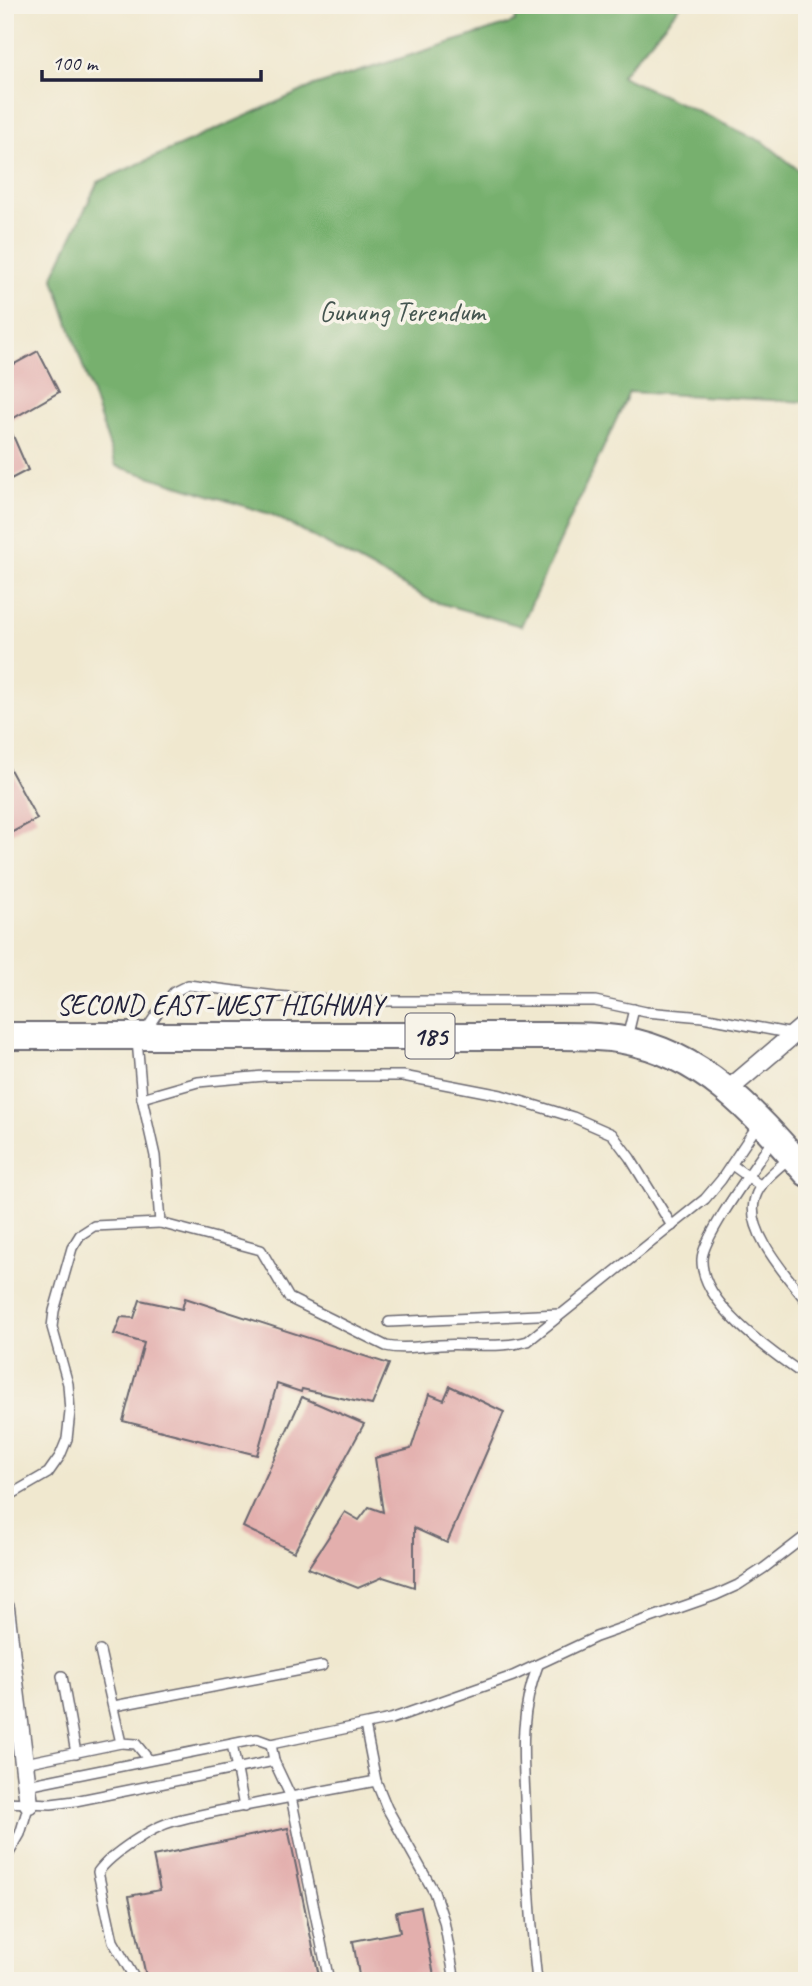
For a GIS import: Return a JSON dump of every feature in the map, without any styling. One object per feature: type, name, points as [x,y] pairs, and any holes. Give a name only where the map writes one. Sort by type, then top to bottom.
[{"type":"main road","name":"SECOND EAST-WEST HIGHWAY","points":[[5,1036],[579,1036],[626,1040],[664,1050],[687,1061],[728,1090],[783,1147]]},
{"type":"street","points":[[728,1090],[800,1029]]},
{"type":"street","points":[[5,1608],[29,1804]]},
{"type":"lane","points":[[160,1223],[155,1156],[138,1066],[140,1035],[174,992],[188,985],[340,1001],[595,1001],[634,1009],[800,1029]]},
{"type":"lane","points":[[626,1040],[634,1009]]},
{"type":"lane","points":[[142,1098],[198,1082],[264,1076],[402,1076],[501,1095],[573,1116],[612,1134],[672,1226]]},
{"type":"lane","points":[[5,1497],[48,1473],[68,1439],[68,1384],[52,1327],[72,1248],[80,1235],[94,1226],[160,1223],[261,1250],[289,1298],[386,1346],[397,1349],[442,1345],[516,1344],[528,1340],[705,1199],[732,1165],[783,1147]]},
{"type":"lane","points":[[783,1147],[748,1177],[710,1236],[702,1259],[704,1272],[719,1300],[752,1337],[807,1377]]},
{"type":"lane","points":[[783,1147],[755,1197],[752,1211],[762,1240],[807,1302]]},
{"type":"lane","points":[[732,1165],[761,1186]]},
{"type":"lane","points":[[389,1322],[559,1314]]},
{"type":"lane","points":[[27,1785],[257,1739],[271,1744],[391,1719],[538,1665],[596,1637],[716,1595],[764,1568],[807,1535]]},
{"type":"lane","points":[[100,1651],[121,1743]]},
{"type":"lane","points":[[537,1981],[530,1915],[523,1724],[528,1690],[538,1665]]},
{"type":"lane","points":[[114,1706],[322,1666]]},
{"type":"lane","points":[[62,1676],[76,1754]]},
{"type":"lane","points":[[365,1725],[376,1781],[387,1808],[434,1892],[444,1922],[455,1981]]},
{"type":"lane","points":[[24,1763],[121,1743],[136,1744],[149,1760]]},
{"type":"lane","points":[[232,1744],[244,1807]]},
{"type":"lane","points":[[271,1744],[274,1761],[291,1797],[329,1981]]},
{"type":"lane","points":[[5,1802],[29,1804],[75,1801],[274,1761]]},
{"type":"lane","points":[[136,1981],[113,1941],[98,1872],[116,1852],[170,1822],[376,1781]]},
{"type":"lane","points":[[5,1860],[20,1834],[29,1804]]},
{"type":"green space","name":"Gunung Terendum","points":[[519,5],[681,5],[621,76],[765,143],[807,177],[807,402],[629,392],[521,626],[432,601],[273,515],[116,466],[53,276],[98,182],[311,87],[515,22]]},
{"type":"building","points":[[38,351],[59,392],[7,422],[28,470],[5,482],[5,369]]},
{"type":"building","points":[[5,760],[37,819],[5,836]]},
{"type":"building","points":[[185,1298],[389,1364],[372,1405],[302,1389],[301,1392],[277,1384],[257,1455],[123,1421],[144,1343],[114,1334],[121,1317],[134,1318],[140,1300],[182,1309]]},
{"type":"building","points":[[450,1386],[504,1412],[447,1543],[414,1528],[414,1587],[383,1577],[358,1588],[308,1568],[345,1512],[359,1520],[369,1507],[383,1512],[375,1458],[411,1449],[429,1394],[444,1400]]},
{"type":"building","points":[[302,1397],[364,1424],[294,1552],[243,1527]]},
{"type":"building","points":[[288,1828],[320,1981],[147,1981],[129,1896],[160,1890],[153,1856]]},
{"type":"building","points":[[421,1907],[435,1981],[360,1981],[353,1941],[400,1932],[396,1912]]}]
